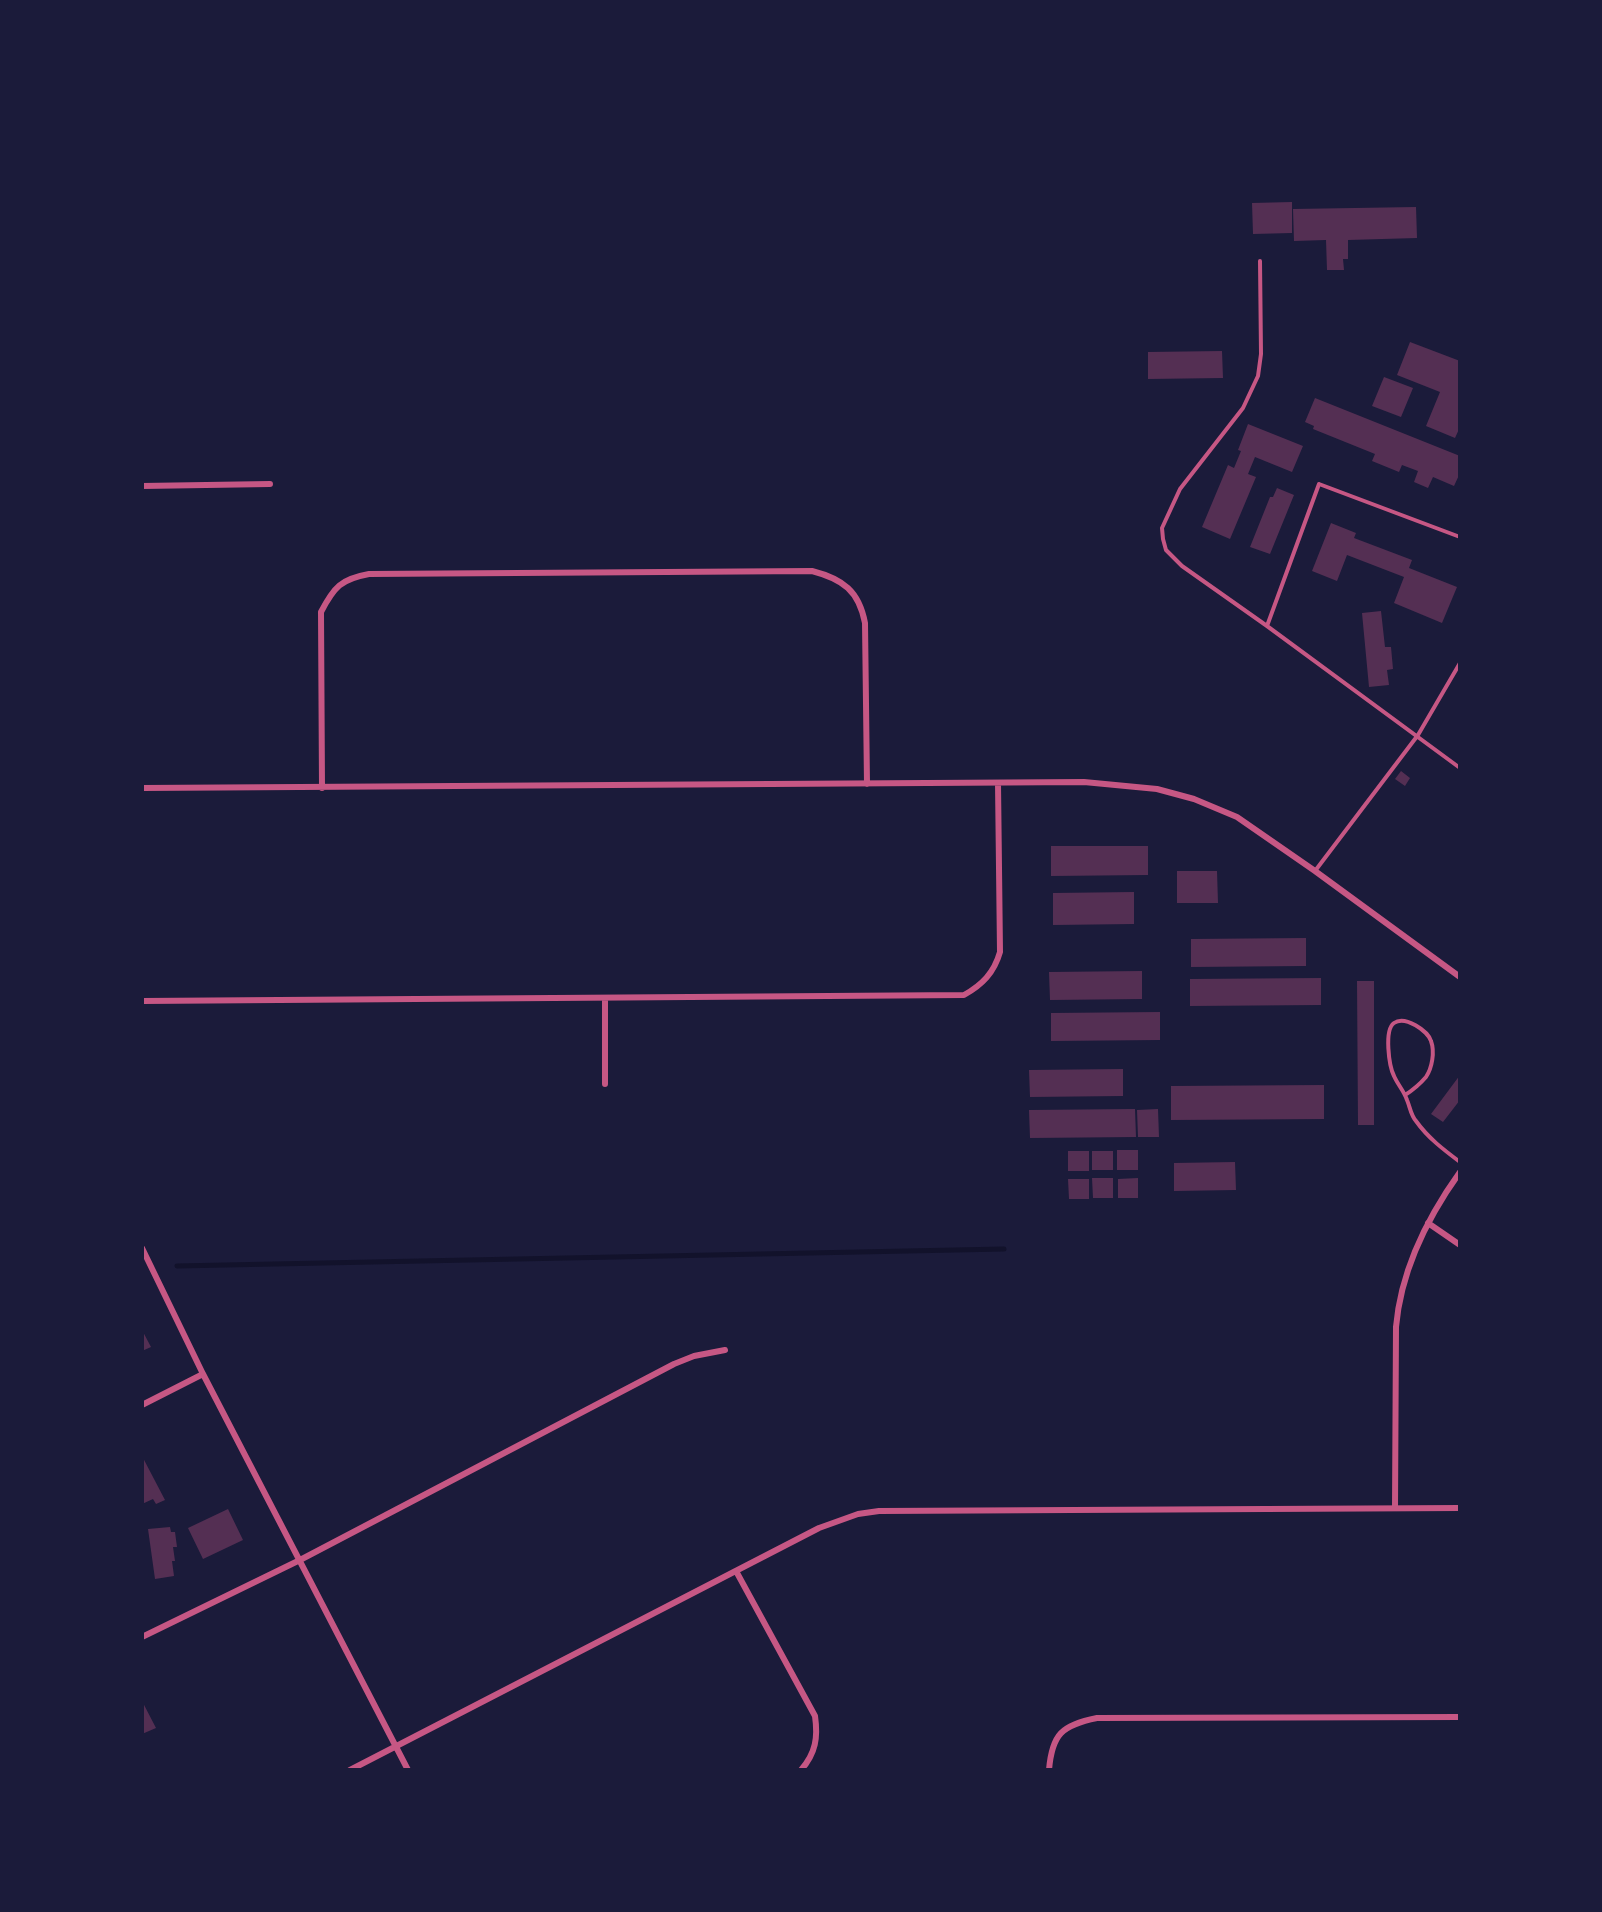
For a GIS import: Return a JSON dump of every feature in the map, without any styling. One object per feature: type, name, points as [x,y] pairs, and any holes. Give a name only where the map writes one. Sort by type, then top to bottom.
[{"type":"street","points":[[142,486],[270,484]]},
{"type":"street","points":[[322,788],[321,612],[330,594],[340,584],[353,577],[381,574],[812,571],[826,575],[850,588],[862,609],[865,623],[867,784]]},
{"type":"street","points":[[142,788],[1084,782],[1123,784],[1185,796],[1237,818],[1316,871],[1460,977]]},
{"type":"street","points":[[142,1001],[964,995],[979,987],[997,963],[1000,952],[998,783]]},
{"type":"street","points":[[605,998],[605,1084]]},
{"type":"street","points":[[1395,1507],[1395,1327],[1398,1305],[1410,1262],[1428,1223],[1460,1172]]},
{"type":"street","points":[[1428,1223],[1460,1245]]},
{"type":"street","points":[[142,1248],[203,1374],[408,1770]]},
{"type":"street","points":[[142,1637],[300,1560],[674,1364],[694,1356],[725,1350]]},
{"type":"street","points":[[142,1405],[203,1374]]},
{"type":"street","points":[[350,1770],[819,1528],[858,1514],[879,1511],[1460,1508]]},
{"type":"street","points":[[736,1571],[815,1716],[817,1730],[813,1755],[801,1770]]},
{"type":"street","points":[[1049,1770],[1055,1739],[1067,1728],[1097,1718],[1460,1717]]},
{"type":"lane","points":[[1260,261],[1261,354],[1258,376],[1244,408],[1180,489],[1162,528],[1163,539],[1172,558],[1418,735],[1460,768]]},
{"type":"lane","points":[[1267,626],[1319,484],[1460,537]]},
{"type":"lane","points":[[1316,871],[1418,735],[1460,663]]},
{"type":"lane","points":[[1405,1095],[1427,1076],[1432,1063],[1432,1043],[1428,1035],[1416,1025],[1398,1022],[1393,1023],[1389,1029],[1389,1054],[1393,1076],[1405,1095],[1414,1120],[1434,1142],[1460,1162]]},
{"type":"building","points":[[1292,202],[1292,233],[1253,234],[1252,203]]},
{"type":"building","points":[[1416,207],[1417,238],[1348,240],[1348,259],[1343,259],[1344,270],[1327,270],[1326,240],[1294,241],[1293,209]]},
{"type":"building","points":[[1410,342],[1460,361],[1460,427],[1455,438],[1426,426],[1440,392],[1397,375]]},
{"type":"building","points":[[1222,351],[1223,378],[1148,379],[1148,352]]},
{"type":"building","points":[[1384,377],[1413,388],[1401,417],[1372,406]]},
{"type":"building","points":[[1315,398],[1460,456],[1460,473],[1454,486],[1433,477],[1428,488],[1414,482],[1418,471],[1402,465],[1399,472],[1372,461],[1375,454],[1313,429],[1314,426],[1305,422]]},
{"type":"building","points":[[1248,424],[1303,446],[1292,472],[1255,457],[1248,474],[1256,477],[1230,539],[1202,527],[1228,465],[1234,468]]},
{"type":"building","points":[[1277,488],[1294,495],[1270,554],[1250,547],[1270,497],[1273,497]]},
{"type":"building","points":[[1331,523],[1356,533],[1354,538],[1412,560],[1409,568],[1457,587],[1442,623],[1394,603],[1404,577],[1347,555],[1337,581],[1312,571]]},
{"type":"building","points":[[1381,611],[1385,647],[1391,647],[1393,669],[1387,670],[1389,685],[1369,687],[1362,613]]},
{"type":"building","points":[[1401,771],[1410,778],[1405,786],[1395,779]]},
{"type":"building","points":[[1051,846],[1148,846],[1148,875],[1051,876]]},
{"type":"building","points":[[1177,871],[1217,871],[1218,903],[1177,903]]},
{"type":"building","points":[[1134,892],[1134,924],[1053,925],[1053,893]]},
{"type":"building","points":[[1306,938],[1306,966],[1191,967],[1191,939]]},
{"type":"building","points":[[1142,971],[1142,999],[1050,1000],[1049,972]]},
{"type":"building","points":[[1321,978],[1321,1005],[1190,1006],[1190,979]]},
{"type":"building","points":[[1357,981],[1374,981],[1374,1125],[1358,1125]]},
{"type":"building","points":[[1160,1012],[1160,1040],[1051,1041],[1051,1013]]},
{"type":"building","points":[[1123,1069],[1123,1096],[1030,1097],[1029,1070]]},
{"type":"building","points":[[1460,1075],[1460,1100],[1443,1122],[1431,1114]]},
{"type":"building","points":[[1324,1085],[1324,1119],[1171,1120],[1171,1086]]},
{"type":"building","points":[[1135,1109],[1136,1137],[1030,1138],[1029,1110]]},
{"type":"building","points":[[1158,1109],[1159,1137],[1138,1137],[1137,1110]]},
{"type":"building","points":[[1117,1150],[1138,1150],[1138,1170],[1117,1170]]},
{"type":"building","points":[[1068,1151],[1089,1151],[1089,1171],[1068,1171]]},
{"type":"building","points":[[1092,1151],[1113,1151],[1113,1170],[1092,1170]]},
{"type":"building","points":[[1235,1162],[1236,1190],[1174,1191],[1174,1163]]},
{"type":"building","points":[[1092,1178],[1113,1178],[1113,1198],[1093,1198]]},
{"type":"building","points":[[1138,1178],[1138,1198],[1118,1198],[1118,1179]]},
{"type":"building","points":[[1068,1179],[1089,1179],[1089,1199],[1069,1199]]},
{"type":"building","points":[[142,1330],[151,1347],[142,1351]]},
{"type":"building","points":[[142,1456],[165,1500],[156,1504],[153,1499],[142,1504]]},
{"type":"building","points":[[228,1509],[243,1540],[203,1559],[188,1528]]},
{"type":"building","points":[[170,1527],[171,1532],[175,1532],[177,1547],[173,1547],[174,1576],[155,1579],[148,1529]]},
{"type":"building","points":[[142,1701],[156,1728],[142,1734]]},
{"type":"waterway","points":[[177,1266],[1004,1249]]}]
